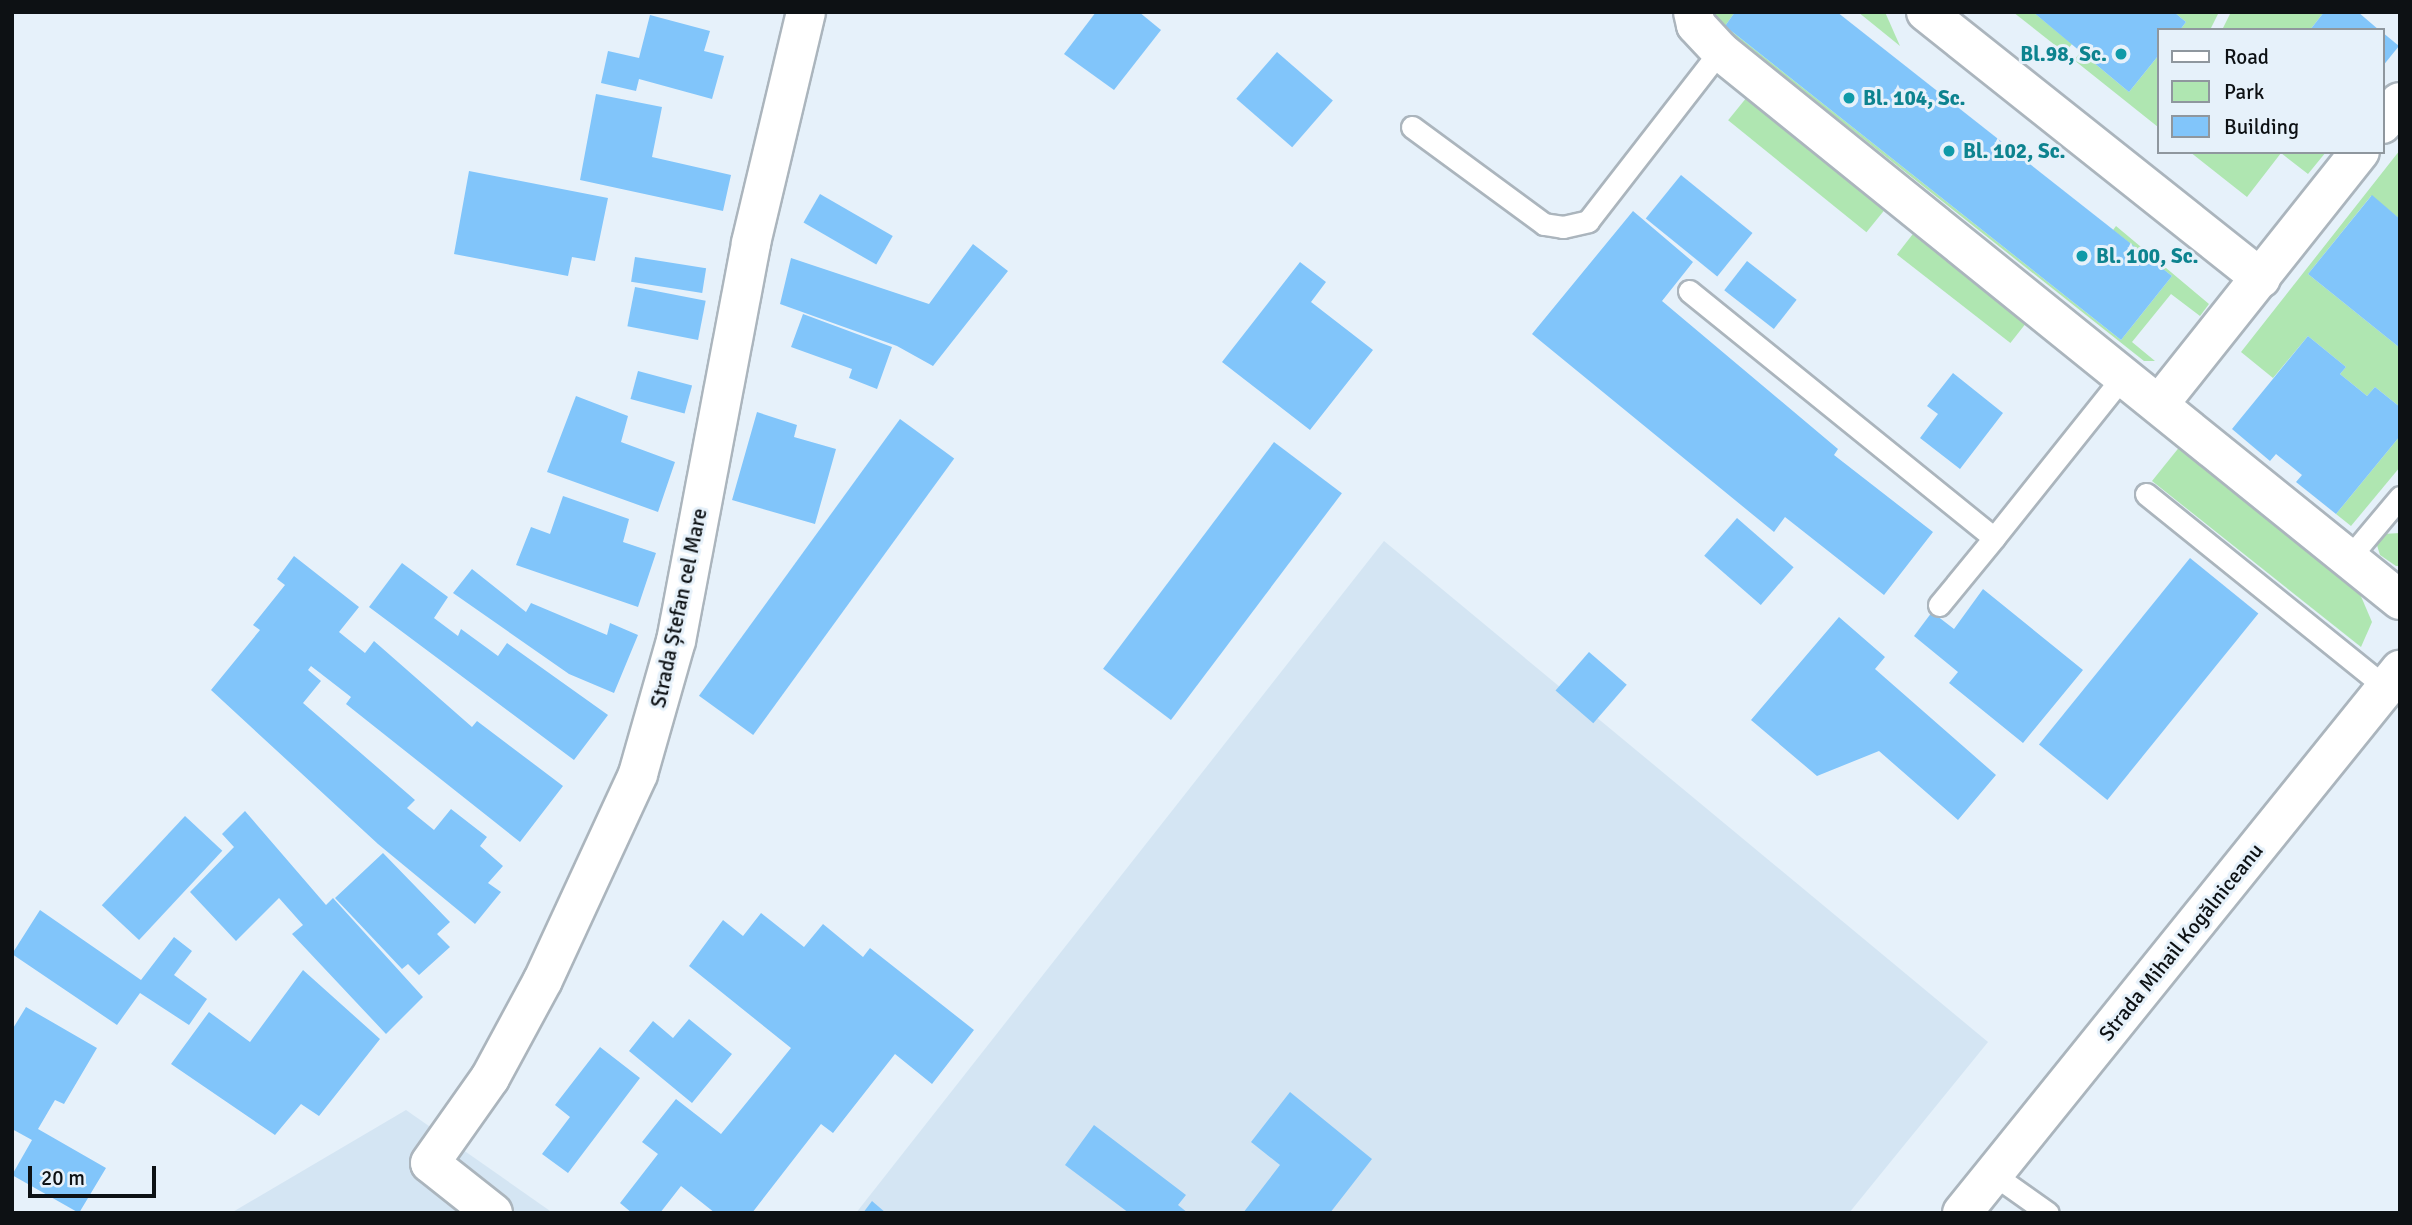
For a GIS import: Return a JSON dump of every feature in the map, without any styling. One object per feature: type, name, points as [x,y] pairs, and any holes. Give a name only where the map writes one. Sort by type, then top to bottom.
[{"type":"street","name":"Strada Ștefan cel Mare","points":[[493,1213],[430,1163],[490,1078],[543,980],[638,774],[676,641],[751,243],[806,12]]},
{"type":"street","points":[[1693,12],[1696,25],[1720,51],[2160,403],[2400,600]]},
{"type":"street","points":[[1926,12],[2261,278]]},
{"type":"street","points":[[2384,122],[2400,102]]},
{"type":"street","points":[[2160,403],[2358,154]]},
{"type":"street","name":"Strada Mihail Kogălniceanu","points":[[1962,1213],[2393,679]]},
{"type":"lane","points":[[1412,127],[1544,224],[1563,227],[1588,222],[1720,51]]},
{"type":"lane","points":[[1689,291],[1994,538]]},
{"type":"lane","points":[[1939,605],[2124,375]]},
{"type":"lane","points":[[2146,494],[2393,679]]},
{"type":"lane","points":[[2348,559],[2400,497]]},
{"type":"lane","points":[[1993,1174],[2048,1213]]},
{"type":"shaded area","points":[[1384,541],[1988,1042],[1849,1213],[856,1213]]},
{"type":"shaded area","points":[[406,1110],[553,1213],[231,1213]]},
{"type":"green space","points":[[1703,12],[1735,12],[1725,26],[2121,340],[2172,276],[2113,230],[2116,226],[2209,304],[2200,316],[2171,294],[2132,342],[2155,361],[2144,361]]},
{"type":"green space","points":[[1858,12],[1885,12],[1900,46]]},
{"type":"green space","points":[[2013,12],[2033,12],[2072,44],[2065,53]]},
{"type":"green space","points":[[2174,12],[2219,12],[2211,28],[2182,28],[2186,22]]},
{"type":"green space","points":[[2231,12],[2324,12],[2312,28],[2223,28]]},
{"type":"green space","points":[[2081,52],[2129,92],[2156,58],[2156,125],[2074,60]]},
{"type":"green space","points":[[1747,97],[1885,209],[1866,232],[1728,120]]},
{"type":"green space","points":[[2400,150],[2400,219],[2371,196],[2308,274],[2400,348],[2400,407],[2375,387],[2367,396],[2340,374],[2346,367],[2308,336],[2273,378],[2241,352]]},
{"type":"green space","points":[[2193,154],[2280,154],[2247,197]]},
{"type":"green space","points":[[2282,154],[2324,154],[2308,174]]},
{"type":"green space","points":[[1916,230],[2029,319],[2010,343],[1897,254]]},
{"type":"green space","points":[[2400,436],[2400,467],[2351,526],[2336,514]]},
{"type":"green space","points":[[2181,445],[2357,587],[2372,622],[2361,647],[2152,481]]},
{"type":"green space","points":[[2400,533],[2400,566],[2396,566],[2380,555],[2376,542],[2383,534]]},
{"type":"building","points":[[1096,12],[1139,12],[1161,30],[1114,90],[1064,54]]},
{"type":"building","points":[[1735,12],[1837,12],[2172,276],[2121,340],[1725,26]]},
{"type":"building","name":"Bl.98, Sc.","points":[[2033,12],[2174,12],[2186,22],[2182,28],[2156,28],[2156,58],[2129,92]]},
{"type":"building","points":[[2324,12],[2358,12],[2377,28],[2312,28]]},
{"type":"building","points":[[650,15],[710,31],[704,51],[724,56],[712,99],[639,79],[636,91],[601,83],[608,51],[639,58]]},
{"type":"building","points":[[2384,34],[2399,46],[2384,65]]},
{"type":"building","points":[[1277,52],[1333,101],[1292,147],[1236,99]]},
{"type":"building","points":[[596,94],[662,107],[652,157],[731,175],[723,211],[580,180]]},
{"type":"building","points":[[469,171],[608,198],[595,261],[572,257],[568,276],[454,254]]},
{"type":"building","points":[[1681,175],[1752,233],[1717,276],[1646,219]]},
{"type":"building","points":[[820,194],[893,236],[876,265],[804,223]]},
{"type":"building","points":[[2372,195],[2400,219],[2400,348],[2308,274]]},
{"type":"building","points":[[1633,211],[1693,262],[1662,301],[1838,449],[1834,455],[1933,532],[1884,595],[1785,517],[1774,532],[1532,334]]},
{"type":"building","points":[[973,244],[1008,271],[933,366],[897,346],[780,304],[791,258],[929,304]]},
{"type":"building","points":[[635,257],[706,268],[702,293],[631,282]]},
{"type":"building","points":[[1747,261],[1797,300],[1774,329],[1724,290]]},
{"type":"building","points":[[1300,262],[1326,282],[1311,302],[1373,350],[1310,430],[1222,362]]},
{"type":"building","points":[[635,287],[706,301],[698,340],[627,326]]},
{"type":"building","points":[[803,314],[892,347],[877,389],[849,378],[852,369],[791,347]]},
{"type":"building","points":[[2308,336],[2346,367],[2340,374],[2367,396],[2375,387],[2400,407],[2400,436],[2336,514],[2296,482],[2302,475],[2276,454],[2270,461],[2232,429]]},
{"type":"building","points":[[638,371],[692,385],[685,414],[630,399]]},
{"type":"building","points":[[1953,373],[2003,413],[1960,469],[1920,438],[1938,414],[1927,406]]},
{"type":"building","points":[[576,396],[628,416],[621,442],[675,462],[658,512],[547,472]]},
{"type":"building","points":[[757,412],[797,425],[794,437],[836,449],[815,524],[732,500]]},
{"type":"building","points":[[900,419],[954,458],[753,735],[699,696]]},
{"type":"building","points":[[1274,442],[1342,493],[1171,720],[1103,669]]},
{"type":"building","points":[[563,496],[629,519],[623,542],[656,553],[638,607],[516,565],[531,527],[550,534]]},
{"type":"building","points":[[1737,518],[1794,567],[1761,605],[1704,556]]},
{"type":"building","points":[[294,556],[359,607],[339,632],[365,653],[374,641],[472,727],[477,721],[563,786],[520,842],[346,704],[351,697],[311,666],[308,670],[321,681],[303,703],[415,800],[407,808],[434,830],[451,809],[487,837],[480,846],[503,866],[488,883],[501,892],[475,924],[378,844],[211,690],[260,630],[253,625],[285,585],[277,579]]},
{"type":"building","points":[[2190,558],[2258,613],[2107,800],[2039,745]]},
{"type":"building","points":[[402,563],[448,597],[434,618],[458,636],[461,629],[498,656],[507,643],[608,715],[574,760],[369,607]]},
{"type":"building","points":[[472,569],[526,612],[531,603],[607,635],[610,623],[638,635],[614,693],[569,674],[453,593]]},
{"type":"building","points":[[1983,589],[2083,670],[2023,743],[1949,683],[1958,672],[1914,636],[1932,612],[1954,629]]},
{"type":"building","points":[[1839,617],[1885,657],[1875,669],[1996,775],[1958,820],[1879,751],[1817,776],[1751,720]]},
{"type":"building","points":[[1589,652],[1627,685],[1593,723],[1556,690]]},
{"type":"building","points":[[245,811],[326,905],[333,898],[423,997],[386,1034],[292,934],[303,925],[279,898],[236,941],[190,892],[234,847],[222,834]]},
{"type":"building","points":[[185,816],[222,851],[139,940],[102,905]]},
{"type":"building","points":[[383,853],[450,922],[437,934],[450,947],[419,975],[408,964],[402,969],[335,898]]},
{"type":"building","points":[[40,910],[141,980],[174,937],[192,951],[174,975],[207,999],[189,1025],[140,993],[117,1025],[12,954]]},
{"type":"building","points":[[761,913],[804,947],[823,924],[863,957],[870,948],[974,1030],[932,1084],[895,1054],[833,1133],[821,1124],[752,1213],[715,1213],[681,1186],[660,1213],[632,1213],[620,1203],[658,1154],[642,1142],[676,1099],[721,1134],[791,1048],[689,966],[723,920],[743,936]]},
{"type":"building","points":[[303,970],[380,1039],[319,1116],[301,1104],[275,1135],[171,1064],[209,1012],[250,1042]]},
{"type":"building","points":[[26,1007],[97,1048],[64,1104],[55,1100],[38,1129],[106,1168],[79,1213],[12,1175],[32,1140],[12,1129],[12,1030]]},
{"type":"building","points":[[689,1019],[732,1054],[692,1103],[629,1051],[653,1021],[673,1038]]},
{"type":"building","points":[[600,1047],[640,1078],[568,1173],[542,1154],[570,1117],[555,1105]]},
{"type":"building","points":[[1290,1092],[1372,1159],[1330,1213],[1243,1213],[1280,1165],[1251,1142]]},
{"type":"building","points":[[1094,1125],[1186,1195],[1178,1205],[1188,1213],[1129,1213],[1065,1165]]},
{"type":"building","points":[[872,1201],[886,1213],[863,1213]]},
{"type":"place","name":"Bl.98, Sc.","points":[[2121,54]]},
{"type":"place","name":"Bl. 104, Sc.","points":[[1849,98]]},
{"type":"place","name":"Bl. 102, Sc.","points":[[1949,151]]},
{"type":"place","name":"Bl. 100, Sc.","points":[[2082,256]]}]
